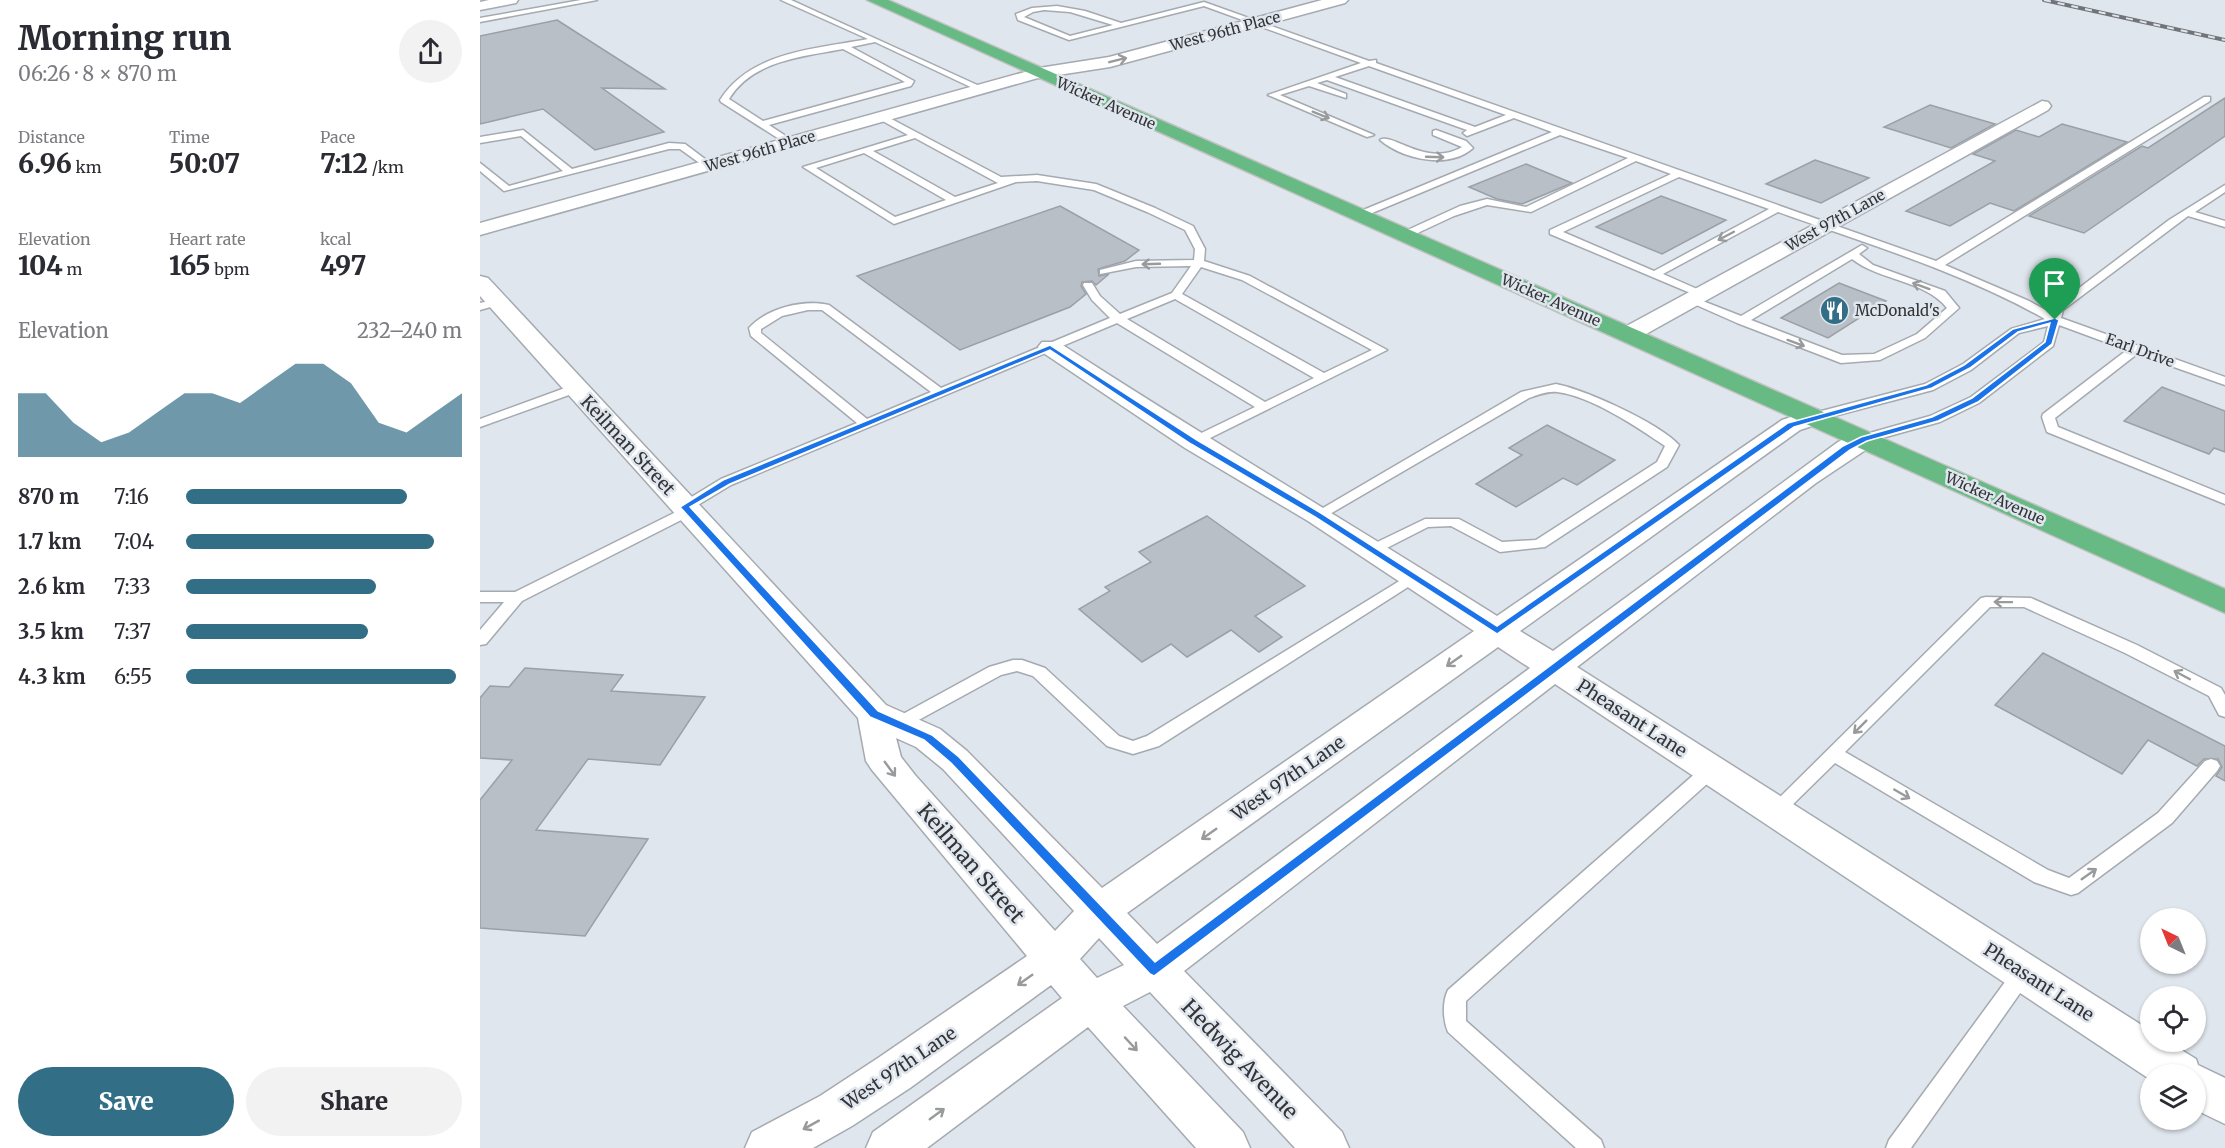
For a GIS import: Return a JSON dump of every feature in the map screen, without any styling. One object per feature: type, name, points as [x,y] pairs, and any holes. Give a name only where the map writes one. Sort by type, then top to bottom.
[{"type":"highway","name":"Wicker Avenue","points":[[881,1],[2225,602]]},
{"type":"street","points":[[480,6],[511,0]]},
{"type":"street","name":"West 96th Place","points":[[480,229],[1039,73],[1092,52],[1290,0]]},
{"type":"street","name":"West 96th Place","points":[[1039,73],[1110,62],[1340,0]]},
{"type":"street","name":"West 97th Lane","points":[[1629,334],[2042,106]]},
{"type":"street","name":"Keilman Street","points":[[486,298],[576,388],[886,719],[928,738],[955,760],[1154,970]]},
{"type":"street","name":"Pheasant Lane","points":[[1050,347],[1194,442],[1318,515],[2165,1064]]},
{"type":"street","name":"West 97th Lane","points":[[768,1148],[836,1111],[894,1073],[1055,959],[1099,911],[1791,425],[1815,417]]},
{"type":"street","points":[[889,1148],[1091,1001],[1154,970],[1806,477],[1846,448],[1864,439]]},
{"type":"street","name":"Keilman Street","points":[[886,719],[884,761],[902,785],[1091,1001]]},
{"type":"street","name":"Hedwig Avenue","points":[[1154,970],[1326,1148]]},
{"type":"street","points":[[1091,1001],[1227,1148]]},
{"type":"street","points":[[2206,1092],[2225,1104]]},
{"type":"lane","points":[[539,0],[547,4],[593,0]]},
{"type":"lane","points":[[785,0],[982,89]]},
{"type":"lane","points":[[1120,25],[1060,3],[1033,7],[1020,14],[1021,18],[1069,38],[1204,4],[1218,0]]},
{"type":"lane","points":[[480,20],[566,3]]},
{"type":"lane","name":"Earl Drive","points":[[1204,4],[1373,62],[1560,132],[1937,265],[2025,303],[2055,320],[2225,381]]},
{"type":"lane","points":[[790,142],[724,100],[728,91],[740,78],[755,69],[876,40]]},
{"type":"lane","points":[[762,124],[908,84],[910,81],[844,46]]},
{"type":"lane","points":[[1370,135],[1272,96],[1373,62]]},
{"type":"lane","points":[[1328,77],[1475,130]]},
{"type":"lane","points":[[1309,83],[1343,96]]},
{"type":"lane","points":[[1937,265],[2207,99]]},
{"type":"lane","points":[[1453,139],[1517,114]]},
{"type":"lane","points":[[480,640],[517,597],[687,509],[726,482],[1176,295],[1200,262],[1200,249],[1189,228],[1151,210],[1096,187],[1037,177],[999,180],[882,117]]},
{"type":"lane","points":[[1360,215],[1560,132]]},
{"type":"lane","points":[[480,140],[523,133],[570,172]]},
{"type":"lane","points":[[1384,140],[1435,159],[1454,155],[1468,148],[1468,145],[1436,133]]},
{"type":"lane","points":[[916,135],[808,167],[894,221],[1015,180]]},
{"type":"lane","points":[[480,166],[507,189],[669,146],[682,147],[708,165]]},
{"type":"lane","points":[[865,150],[955,201]]},
{"type":"lane","points":[[1405,235],[1467,207],[1493,201],[1511,209],[1527,210],[1636,158]]},
{"type":"lane","points":[[1679,174],[1554,232],[1654,274],[1742,321],[1841,359],[1876,357],[1921,336],[1953,308],[1941,293],[1869,267],[1854,255]]},
{"type":"lane","points":[[1864,439],[1935,419],[1975,400],[2049,343],[2058,309],[2225,188]]},
{"type":"lane","points":[[1654,274],[1777,209]]},
{"type":"lane","points":[[2188,213],[2225,224]]},
{"type":"lane","points":[[1742,321],[1854,255],[1871,242]]},
{"type":"lane","points":[[1104,272],[1136,264],[1200,262],[1240,275],[1381,350],[1194,442]]},
{"type":"lane","points":[[1088,285],[1096,298],[1118,319],[1264,407]]},
{"type":"lane","points":[[1176,295],[1323,378]]},
{"type":"lane","points":[[866,424],[755,334],[755,328],[761,322],[806,306],[825,307],[940,393]]},
{"type":"lane","points":[[1815,417],[1929,387],[1967,367],[2015,331],[2055,320]]},
{"type":"lane","points":[[2136,349],[2048,417],[2052,429],[2225,500]]},
{"type":"lane","points":[[1318,515],[1525,396],[1553,387],[1570,389],[1656,434],[1672,445],[1662,464],[1540,544],[1500,547],[1454,522],[1425,523],[1372,550]]},
{"type":"lane","points":[[480,423],[576,388]]},
{"type":"lane","points":[[886,719],[1010,665],[1025,664],[1039,672],[1113,741],[1133,748],[1153,741],[1414,577]]},
{"type":"lane","points":[[480,597],[517,597]]},
{"type":"lane","points":[[1776,810],[1986,602],[2026,602],[2132,648],[2215,692],[2225,711]]},
{"type":"lane","points":[[1833,753],[2041,876],[2071,887],[2165,818],[2211,766]]},
{"type":"lane","points":[[1593,1148],[1456,1025],[1455,997],[1712,769]]},
{"type":"lane","points":[[1897,1148],[2023,972]]},
{"type":"building","points":[[557,20],[665,89],[602,88],[664,132],[595,150],[543,109],[480,124],[480,36]]},
{"type":"building","points":[[2225,98],[2225,136],[2084,233],[2029,216],[2142,146],[2148,148]]},
{"type":"building","points":[[1930,105],[1995,124],[1951,148],[1884,127]]},
{"type":"building","points":[[2062,124],[2127,142],[2014,211],[1990,203],[1950,226],[1906,211],[1995,161],[1973,154],[2016,130],[2039,137]]},
{"type":"building","points":[[1815,160],[1869,178],[1821,203],[1766,184]]},
{"type":"building","points":[[1526,164],[1572,183],[1522,204],[1497,199],[1469,187]]},
{"type":"building","points":[[1661,196],[1726,220],[1662,254],[1596,227]]},
{"type":"building","points":[[1060,206],[1139,250],[1125,261],[1098,269],[1099,276],[1109,274],[1096,285],[1092,281],[1082,282],[1081,286],[1086,294],[1070,307],[960,350],[857,276]]},
{"type":"building","name":"McDonald's","points":[[1839,283],[1886,301],[1828,338],[1781,318]]},
{"type":"building","points":[[2162,387],[2225,411],[2225,452],[2214,448],[2209,454],[2124,421]]},
{"type":"building","points":[[1547,425],[1615,460],[1577,485],[1563,478],[1516,507],[1476,484],[1522,455],[1509,448]]},
{"type":"building","points":[[1207,516],[1305,586],[1255,616],[1282,637],[1259,652],[1231,630],[1187,657],[1171,644],[1142,662],[1079,609],[1110,591],[1105,587],[1151,562],[1139,552]]},
{"type":"building","points":[[2043,653],[2225,746],[2225,781],[2216,776],[2222,767],[2218,759],[2204,759],[2197,766],[2148,740],[2122,774],[1995,705]]},
{"type":"building","points":[[525,668],[623,675],[611,691],[705,697],[660,765],[588,759],[536,830],[648,839],[585,936],[480,928],[480,800],[512,760],[480,758],[480,698],[490,686],[509,687]]},
{"type":"railway","points":[[2044,0],[2225,40]]},
{"type":"place","name":"McDonald's","points":[[1834,310]]},
{"type":"route","points":[[2055,320],[2049,343],[1975,400],[1935,419],[1864,439],[1846,448],[1154,970],[955,760],[928,738],[874,714],[685,507],[726,482],[1050,347],[1194,442],[1318,515],[1497,631],[1791,425],[1929,387],[1967,367],[2015,331],[2055,320]]}]
